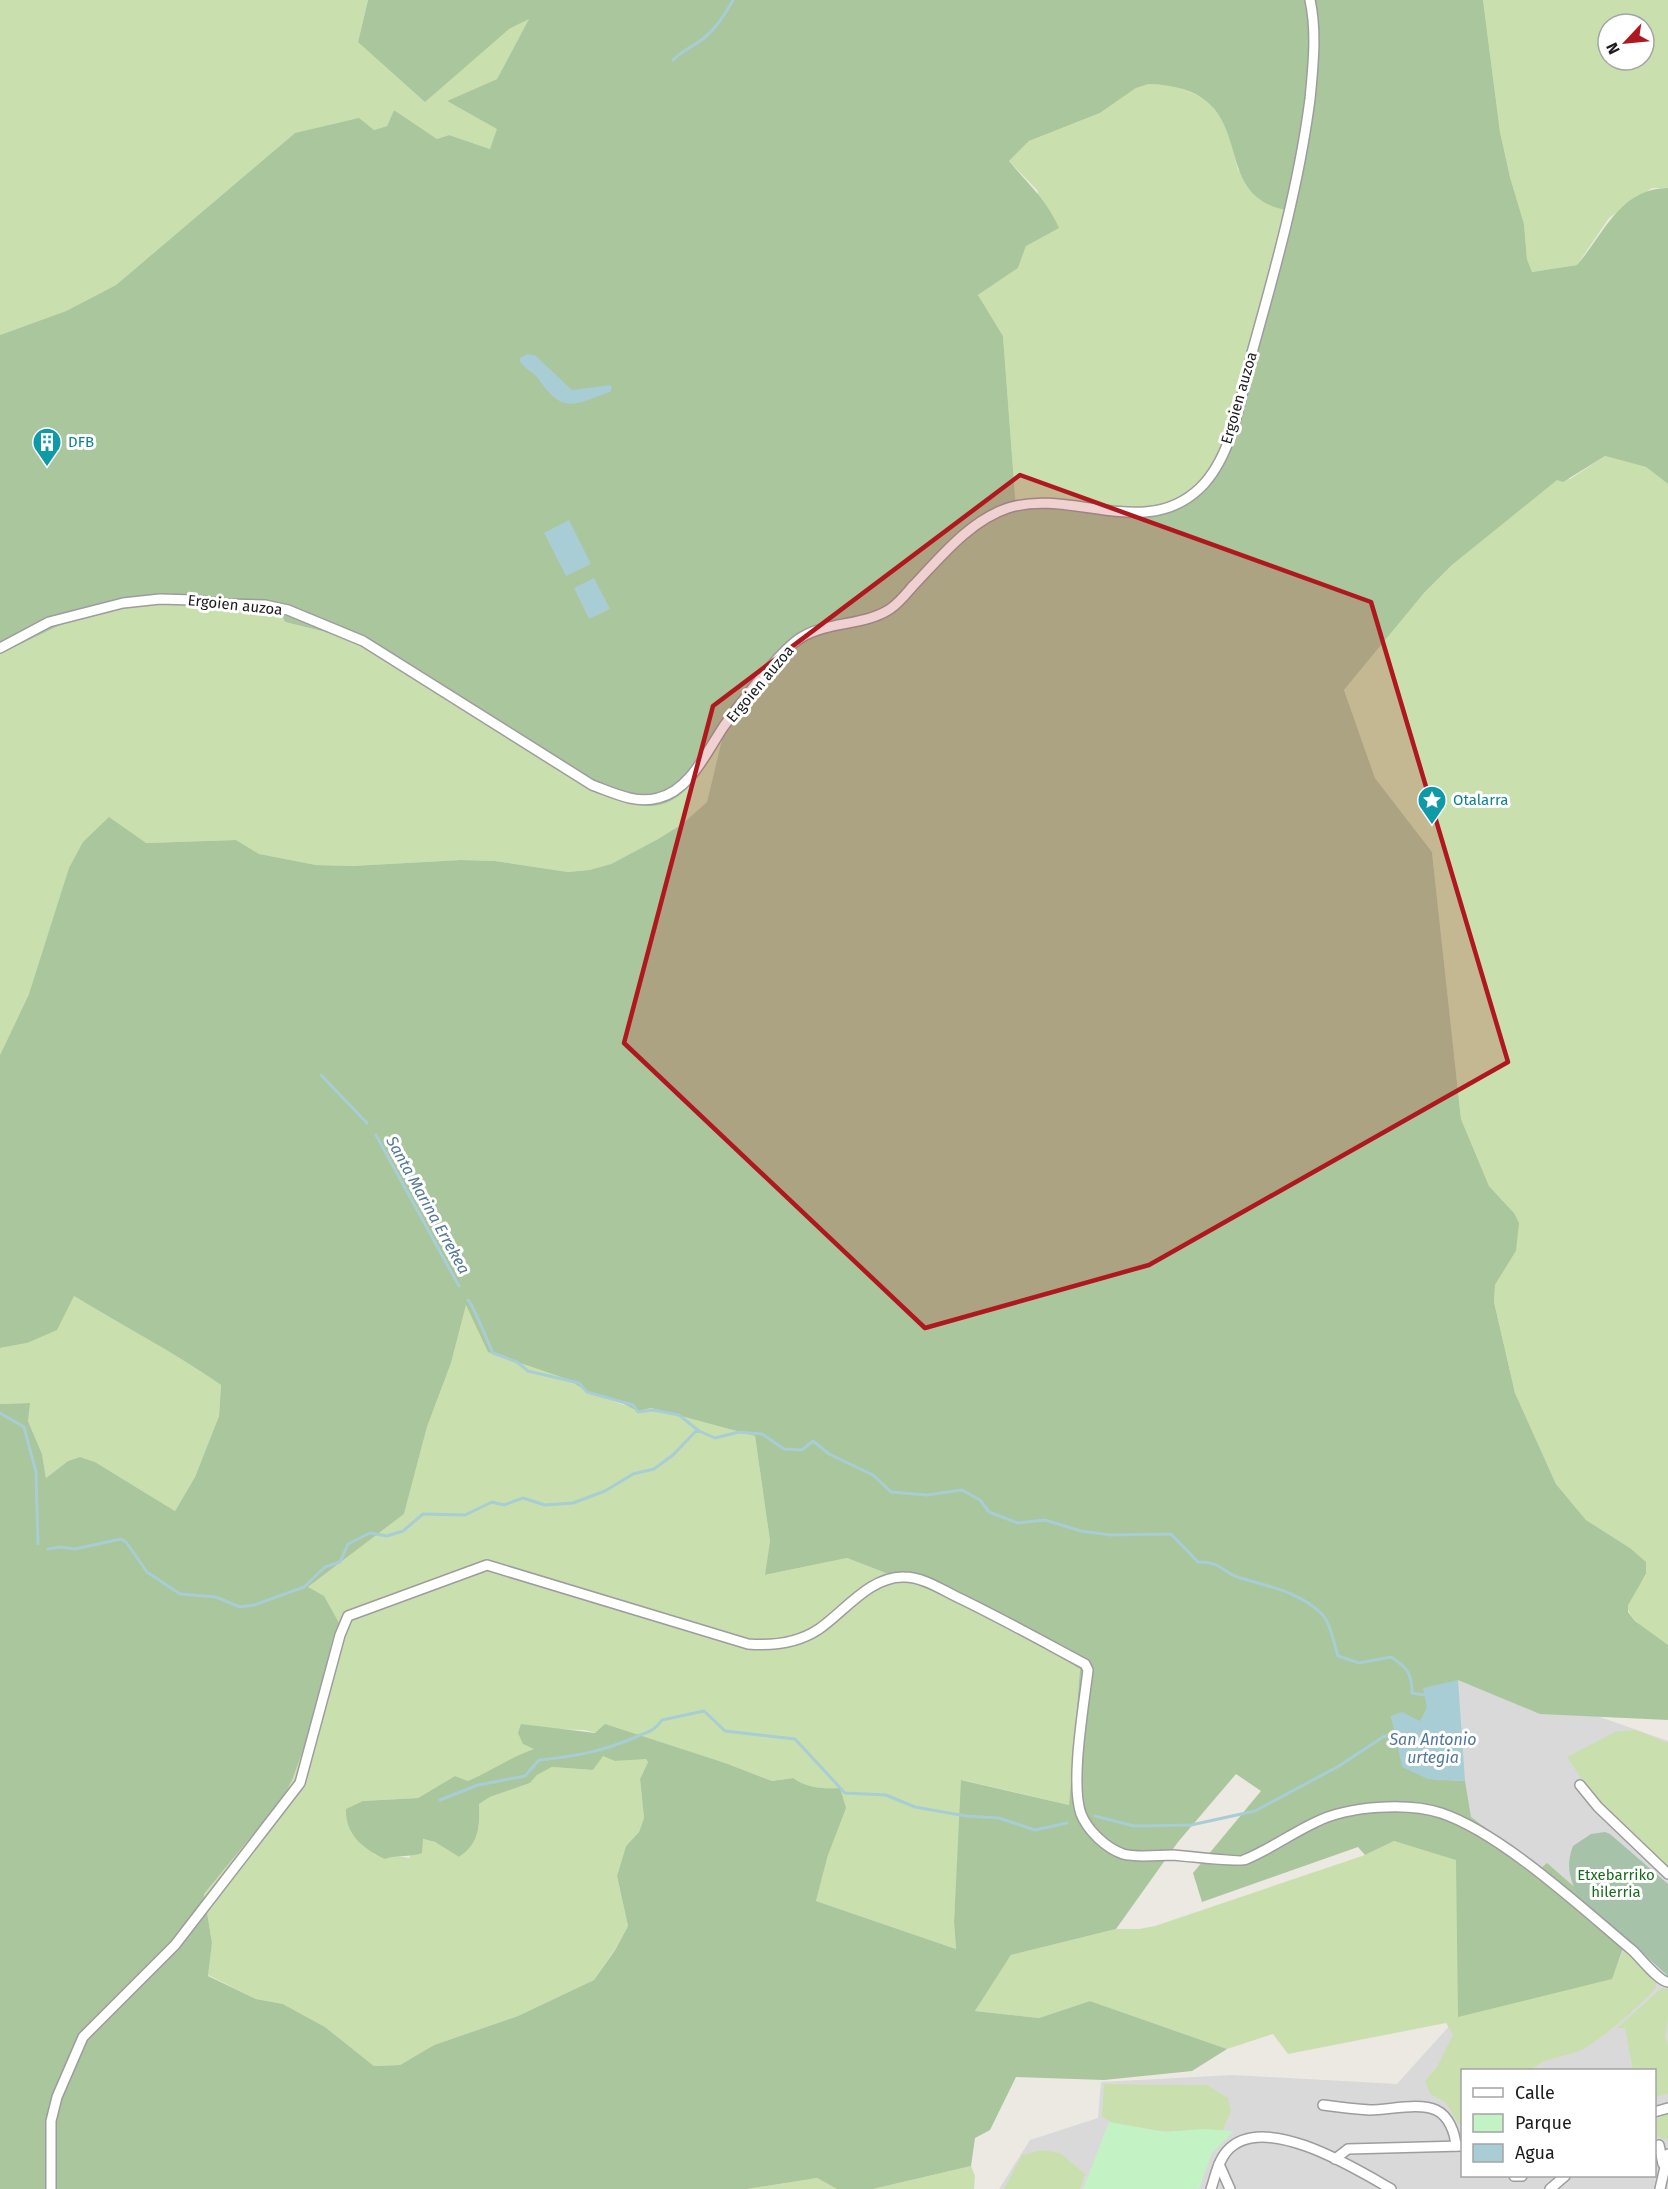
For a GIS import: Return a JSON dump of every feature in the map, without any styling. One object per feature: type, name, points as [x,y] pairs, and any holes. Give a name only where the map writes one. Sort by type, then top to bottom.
[{"type":"street","name":"Ergoien auzoa","points":[[0,648],[49,622],[123,603],[160,599],[265,605],[288,610],[363,640],[592,785],[631,800],[658,799],[676,791],[781,655],[799,638],[821,628],[873,617],[892,608],[969,530],[989,516],[1010,507],[1035,504],[1076,506],[1137,514],[1159,511],[1181,502],[1202,486],[1228,440],[1299,169],[1313,69],[1310,0]]},
{"type":"street","points":[[51,2189],[51,2121],[57,2097],[83,2037],[175,1945],[300,1783],[340,1635],[348,1616],[487,1565],[748,1644],[768,1646],[807,1636],[866,1591],[886,1581],[902,1576],[920,1579],[986,1610],[1085,1664],[1088,1670],[1081,1717],[1078,1795],[1082,1815],[1093,1833],[1112,1849],[1125,1855],[1212,1857],[1242,1862],[1319,1820],[1358,1810],[1396,1807],[1440,1813],[1479,1830],[1517,1857],[1646,1962],[1659,1978],[1668,1982]]},
{"type":"street","points":[[1581,1785],[1598,1807],[1668,1874]]},
{"type":"street","points":[[1323,2105],[1369,2110],[1429,2107],[1439,2111],[1447,2119],[1459,2146],[1348,2149],[1335,2158]]},
{"type":"street","points":[[1210,2189],[1219,2164],[1232,2146],[1242,2140],[1258,2137],[1308,2145],[1391,2189]]},
{"type":"street","points":[[1660,2144],[1663,2166]]},
{"type":"street","points":[[1660,2189],[1663,2166],[1668,2154]]},
{"type":"street","points":[[1219,2164],[1230,2189]]},
{"type":"street","points":[[1550,2189],[1563,2177]]},
{"type":"highlighted area","points":[[1020,475],[1371,602],[1508,1062],[1149,1265],[925,1328],[624,1043],[713,706]]},
{"type":"shaded area","points":[[1453,1675],[1529,1692],[1668,1741],[1668,2189],[999,2189],[1030,2140],[1098,2118],[1101,2082],[1233,2075],[1397,2084],[1461,2013],[1384,1713],[1416,1683]]},
{"type":"green space","points":[[0,0],[368,0],[358,42],[509,29],[530,18],[497,79],[447,101],[498,129],[490,149],[449,135],[437,139],[394,110],[387,126],[374,130],[295,133],[116,285],[66,311],[0,335]]},
{"type":"green space","points":[[368,0],[1483,0],[1500,132],[1524,224],[1527,259],[1532,272],[1577,265],[1625,204],[1651,190],[1668,188],[1668,484],[1646,467],[1605,456],[1563,482],[1557,480],[1452,565],[1424,593],[1344,690],[1375,778],[1432,852],[1461,1119],[1489,1186],[1514,1213],[1519,1223],[1516,1251],[1495,1285],[1494,1302],[1515,1393],[1556,1484],[1586,1520],[1630,1548],[1646,1562],[1646,1574],[1628,1605],[1628,1612],[1635,1621],[1668,1645],[1668,1720],[1540,1714],[1458,1680],[1427,1708],[1420,1722],[1402,1713],[1391,1717],[1428,1779],[1465,1781],[1471,1817],[1540,1869],[1547,1863],[1628,1934],[1612,1979],[1458,2017],[1456,1860],[1394,1841],[1365,1855],[1358,1847],[1202,1902],[1193,1873],[1261,1791],[1236,1774],[1178,1842],[1116,1929],[1011,1955],[975,2011],[1039,2018],[1090,2001],[1227,2049],[1192,2071],[1104,2080],[1016,2077],[990,2130],[975,2138],[971,2166],[873,2189],[837,2189],[817,2178],[747,2189],[0,2189],[0,1404],[30,1403],[28,1421],[42,1454],[46,1478],[68,1461],[80,1457],[95,1462],[175,1511],[195,1477],[219,1416],[221,1385],[167,1350],[74,1296],[57,1330],[27,1343],[0,1348],[0,1055],[29,994],[69,868],[83,842],[109,817],[146,843],[236,840],[259,854],[316,865],[352,866],[461,860],[495,861],[568,872],[589,870],[611,864],[658,839],[682,824],[707,802],[723,735],[688,787],[663,804],[650,806],[621,800],[588,785],[366,642],[285,622],[281,613],[227,605],[151,600],[73,619],[0,654],[0,335],[66,311],[116,285],[295,133],[359,118],[374,130],[387,126],[394,110],[437,139],[449,135],[490,149],[497,129],[447,101],[497,79],[529,19],[509,29],[425,102],[358,42]],"holes":[[[1149,84],[1186,90],[1209,103],[1222,121],[1246,184],[1261,200],[1286,210],[1231,422],[1219,459],[1199,485],[1173,501],[1142,507],[1063,504],[1016,509],[1003,336],[978,295],[1018,268],[1026,246],[1059,228],[1043,201],[1009,161],[1029,141],[1100,113],[1136,88]],[[466,1305],[488,1352],[567,1379],[595,1396],[611,1398],[638,1411],[651,1408],[755,1436],[770,1541],[765,1575],[847,1558],[976,1608],[1080,1669],[1069,1805],[961,1780],[954,1922],[956,1949],[816,1901],[828,1855],[846,1808],[840,1788],[815,1787],[793,1778],[772,1781],[728,1764],[605,1724],[595,1733],[521,1724],[518,1733],[523,1744],[534,1749],[468,1781],[455,1776],[418,1798],[363,1801],[346,1809],[346,1818],[357,1840],[385,1859],[422,1853],[423,1839],[435,1842],[459,1857],[471,1846],[477,1834],[479,1804],[490,1797],[530,1783],[537,1775],[552,1767],[593,1770],[603,1756],[615,1761],[646,1759],[648,1762],[640,1779],[644,1818],[639,1832],[626,1846],[617,1876],[628,1926],[594,1980],[518,2016],[434,2045],[400,2065],[374,2066],[325,2027],[283,2004],[256,1999],[208,1976],[212,1943],[204,1894],[283,1798],[292,1780],[309,1734],[333,1638],[339,1623],[324,1596],[308,1587],[404,1514],[427,1427],[451,1363]]]},
{"type":"green space","points":[[1483,0],[1668,0],[1668,188],[1652,188],[1609,218],[1577,265],[1532,272],[1527,259],[1524,224],[1500,132]]},
{"type":"green space","points":[[1149,84],[1174,85],[1208,100],[1226,124],[1238,170],[1287,210],[1231,422],[1219,459],[1199,485],[1173,501],[1142,507],[1063,504],[1016,509],[1003,336],[978,295],[1018,268],[1026,246],[1038,191],[1009,161],[1029,141],[1100,113],[1136,88]]},
{"type":"green space","points":[[1605,456],[1646,467],[1668,484],[1668,1645],[1644,1628],[1629,1612],[1630,1599],[1646,1575],[1630,1548],[1586,1520],[1556,1484],[1515,1393],[1494,1302],[1495,1285],[1516,1251],[1514,1213],[1489,1186],[1461,1119],[1432,852],[1375,778],[1344,690],[1424,593],[1452,565],[1557,479],[1570,479]]},
{"type":"green space","points":[[151,600],[227,605],[281,613],[285,622],[366,642],[692,784],[724,732],[707,802],[682,824],[611,864],[589,870],[568,872],[495,861],[461,860],[352,866],[316,865],[258,854],[236,840],[146,843],[29,994],[0,1055],[0,654],[73,619]]},
{"type":"green space","points":[[74,1296],[167,1350],[221,1385],[219,1416],[195,1477],[175,1511],[95,1462],[80,1457],[68,1461],[46,1478],[42,1454],[28,1421],[29,1403],[0,1404],[0,1348],[27,1343]]},
{"type":"green space","points":[[466,1304],[595,1396],[630,1407],[651,1408],[755,1436],[770,1541],[766,1575],[847,1558],[976,1608],[1080,1669],[1069,1805],[962,1780],[954,1922],[956,1949],[816,1901],[828,1855],[840,1788],[815,1787],[792,1778],[772,1781],[728,1764],[584,1730],[548,1729],[521,1724],[535,1749],[468,1781],[455,1776],[418,1798],[363,1801],[374,1854],[385,1859],[393,1855],[409,1858],[422,1839],[435,1842],[459,1857],[471,1846],[477,1834],[479,1804],[490,1797],[530,1783],[537,1775],[552,1767],[593,1770],[603,1755],[615,1761],[646,1758],[648,1762],[640,1779],[644,1818],[639,1832],[626,1846],[617,1876],[628,1926],[594,1980],[518,2016],[434,2045],[400,2065],[374,2066],[325,2027],[283,2004],[256,1999],[208,1975],[212,1943],[204,1894],[283,1798],[339,1623],[308,1587],[404,1514],[427,1427],[451,1363]]},
{"type":"green space","points":[[1636,1730],[1668,1743],[1668,1868],[1595,1798],[1567,1757],[1615,1732]]},
{"type":"green space","name":"Etxebarriko hilerria","points":[[1605,1832],[1668,1884],[1668,1976],[1577,1894],[1574,1888],[1569,1865],[1573,1846],[1591,1834]]},
{"type":"green space","points":[[1394,1841],[1456,1859],[1611,1979],[1624,1950],[1657,1981],[1655,1989],[1614,2027],[1580,2050],[1543,2062],[1533,2069],[1461,2069],[1461,2127],[1445,2102],[1430,2094],[1425,2081],[1437,2067],[1453,2035],[1446,2023],[1288,2054],[1273,2034],[1227,2049],[1090,2001],[1039,2018],[975,2011],[1011,1955],[1116,1929],[1155,1926],[1365,1855]]},
{"type":"green space","points":[[1662,1988],[1668,1989],[1668,2019],[1665,2036],[1668,2045],[1668,2094],[1656,2097],[1656,2069],[1633,2069],[1625,2028],[1617,2028]]},
{"type":"green space","points":[[1104,2084],[1207,2085],[1228,2098],[1231,2111],[1223,2130],[1160,2131],[1127,2127],[1113,2123],[1102,2116]]},
{"type":"green space","points":[[1668,2114],[1668,2139],[1660,2138],[1656,2133],[1656,2121],[1662,2115]]},
{"type":"green space","points":[[1109,2122],[1165,2132],[1202,2129],[1234,2131],[1212,2153],[1199,2189],[1083,2189]]},
{"type":"green space","points":[[1042,2150],[1060,2153],[1085,2174],[1080,2189],[1004,2189],[1022,2155]]},
{"type":"green space","points":[[971,2166],[975,2176],[974,2189],[873,2189]]},
{"type":"green space","points":[[817,2178],[837,2189],[747,2189]]},
{"type":"water","points":[[527,354],[536,356],[572,390],[610,385],[612,388],[610,392],[580,403],[564,403],[556,399],[520,362],[520,358]]},
{"type":"water","points":[[569,520],[591,564],[566,576],[544,533]]},
{"type":"water","points":[[594,578],[610,609],[589,619],[574,588]]},
{"type":"water","name":"San Antonio urtegia","points":[[1458,1680],[1465,1781],[1428,1779],[1402,1767],[1391,1716],[1402,1712],[1420,1721],[1427,1708],[1423,1688]]},
{"type":"waterway","points":[[673,60],[709,34],[733,0]]},
{"type":"waterway","name":"Santa Marina Errekea","points":[[321,1075],[367,1123]]},
{"type":"waterway","name":"Santa Marina Errekea","points":[[376,1135],[459,1286]]},
{"type":"waterway","name":"Santa Marina Errekea","points":[[468,1300],[493,1353],[517,1362],[528,1371],[579,1383],[587,1392],[633,1405],[638,1412],[653,1410],[679,1415],[699,1431],[715,1438],[739,1432],[762,1434],[784,1449],[802,1450],[813,1441],[829,1454],[873,1475],[891,1492],[927,1495],[962,1490],[980,1500],[989,1512],[1018,1523],[1045,1520],[1081,1531],[1111,1535],[1171,1534],[1198,1562],[1217,1565],[1234,1576],[1283,1591],[1303,1600],[1324,1617],[1338,1656],[1359,1663],[1391,1657],[1408,1672],[1412,1693],[1424,1695]]},
{"type":"waterway","points":[[0,1413],[24,1427],[36,1472],[38,1544]]},
{"type":"waterway","points":[[305,1586],[325,1567],[340,1562],[348,1544],[370,1533],[387,1536],[403,1531],[423,1514],[465,1515],[492,1502],[504,1505],[523,1498],[545,1505],[573,1503],[605,1491],[633,1474],[654,1469],[673,1455],[695,1432],[699,1431]]},
{"type":"waterway","points":[[48,1549],[60,1547],[75,1549],[121,1539],[126,1542],[147,1572],[180,1594],[216,1597],[240,1607],[254,1605],[304,1587]]},
{"type":"waterway","points":[[440,1800],[478,1785],[525,1776],[539,1760],[600,1750],[650,1731],[662,1720],[704,1711],[725,1731],[795,1739],[845,1793],[886,1795],[915,1807],[966,1816],[999,1818],[1035,1830],[1067,1823]]},
{"type":"waterway","points":[[1095,1816],[1134,1826],[1191,1825],[1255,1811],[1339,1766],[1383,1737],[1394,1733]]},
{"type":"place","name":"DFB","points":[[47,468]]},
{"type":"place","name":"Otalarra","points":[[1432,826]]}]
